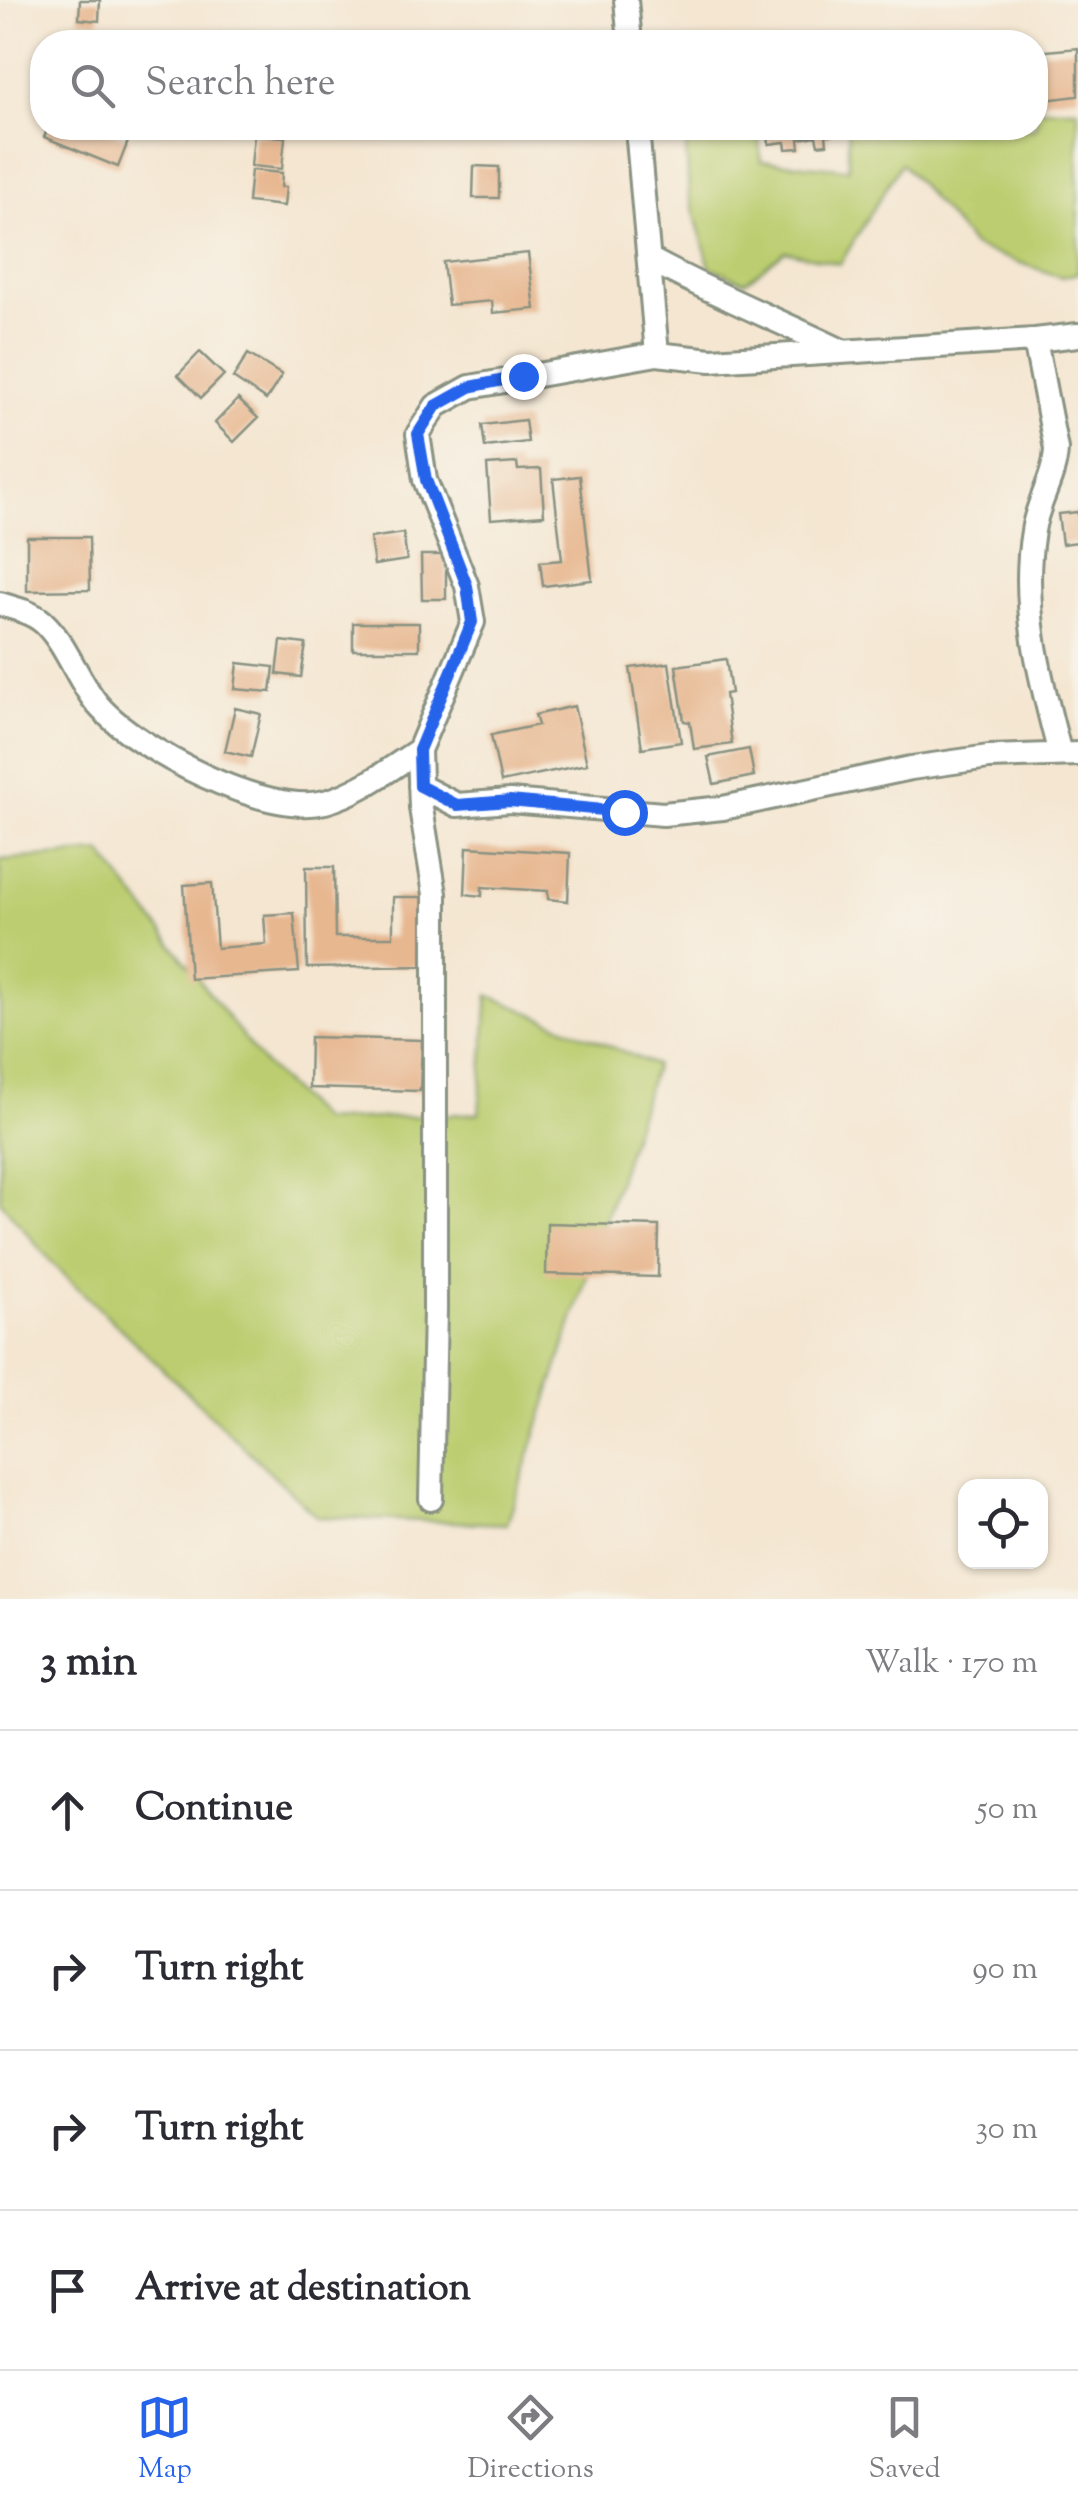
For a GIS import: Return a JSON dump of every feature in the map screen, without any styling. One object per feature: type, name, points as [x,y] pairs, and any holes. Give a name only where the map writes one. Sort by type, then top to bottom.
[{"type":"street","points":[[626,0],[629,30]]},
{"type":"street","points":[[638,140],[657,354]]},
{"type":"street","points":[[649,260],[714,294],[843,351]]},
{"type":"street","points":[[432,1500],[436,1272],[434,894],[419,750],[472,622],[467,586],[426,480],[418,434],[436,406],[470,387],[657,354],[711,360],[1078,334]]},
{"type":"street","points":[[420,786],[457,805],[510,801],[663,814],[722,808],[910,768],[989,758],[1069,754],[1036,666],[1031,622],[1033,528],[1056,465],[1035,340]]},
{"type":"street","points":[[0,604],[42,622],[82,684],[126,732],[216,781],[284,804],[323,803],[359,788],[419,750]]},
{"type":"green space","points":[[1048,109],[1078,109],[1078,273],[1061,277],[974,247],[901,163],[840,264],[785,251],[745,282],[710,267],[689,195],[686,140],[759,140],[761,161],[848,169],[848,140],[1048,140]]},
{"type":"green space","points":[[101,852],[263,1063],[322,1121],[479,1113],[488,995],[655,1065],[507,1524],[317,1517],[54,1265],[0,1201],[0,860]]},
{"type":"building","points":[[80,0],[100,0],[99,21],[79,19]]},
{"type":"building","points":[[1078,48],[1078,96],[1048,100],[1048,51]]},
{"type":"building","points":[[51,140],[129,140],[118,167]]},
{"type":"building","points":[[254,140],[285,140],[282,169],[251,166]]},
{"type":"building","points":[[768,140],[799,140],[800,148],[786,149],[785,142],[769,144]]},
{"type":"building","points":[[474,166],[499,167],[499,198],[473,198]]},
{"type":"building","points":[[251,170],[282,173],[281,187],[286,187],[284,206],[248,202]]},
{"type":"building","points":[[528,253],[535,309],[493,313],[492,301],[448,305],[443,262]]},
{"type":"building","points":[[200,352],[224,375],[201,398],[178,375]]},
{"type":"building","points":[[248,354],[282,375],[266,400],[233,378]]},
{"type":"building","points":[[238,399],[258,418],[234,442],[215,423]]},
{"type":"building","points":[[525,420],[528,442],[485,447],[482,425]]},
{"type":"building","points":[[517,463],[518,470],[541,469],[544,515],[491,519],[487,465]]},
{"type":"building","points":[[580,476],[592,580],[543,586],[540,562],[562,560],[553,479]]},
{"type":"building","points":[[1078,512],[1078,542],[1062,544],[1058,514]]},
{"type":"building","points":[[403,533],[407,560],[374,565],[370,538]]},
{"type":"building","points":[[27,537],[89,537],[90,590],[27,591]]},
{"type":"building","points":[[421,555],[446,555],[446,599],[422,599]]},
{"type":"building","points":[[353,623],[419,623],[419,650],[353,650]]},
{"type":"building","points":[[281,641],[306,644],[301,677],[277,674]]},
{"type":"building","points":[[726,659],[731,693],[725,694],[732,744],[694,749],[690,722],[684,721],[676,666]]},
{"type":"building","points":[[238,663],[274,667],[271,692],[235,689]]},
{"type":"building","points":[[669,663],[681,742],[642,748],[630,668]]},
{"type":"building","points":[[574,706],[587,764],[501,782],[491,735],[538,725],[535,715]]},
{"type":"building","points":[[235,708],[261,714],[251,757],[225,751]]},
{"type":"building","points":[[749,749],[754,776],[714,784],[708,757]]},
{"type":"building","points":[[467,847],[570,853],[568,901],[548,899],[548,891],[482,887],[482,896],[465,894]]},
{"type":"building","points":[[306,867],[334,867],[335,937],[393,937],[393,897],[428,897],[429,966],[307,968]]},
{"type":"building","points":[[212,883],[217,948],[266,944],[264,915],[294,913],[299,972],[190,979],[184,885]]},
{"type":"building","points":[[310,1037],[422,1040],[420,1091],[309,1088]]},
{"type":"building","points":[[547,1223],[659,1226],[658,1277],[546,1274]]},
{"type":"route","points":[[523,376],[470,387],[436,406],[418,434],[426,480],[467,586],[472,622],[419,750],[420,786],[457,805],[510,801],[624,812]]}]
